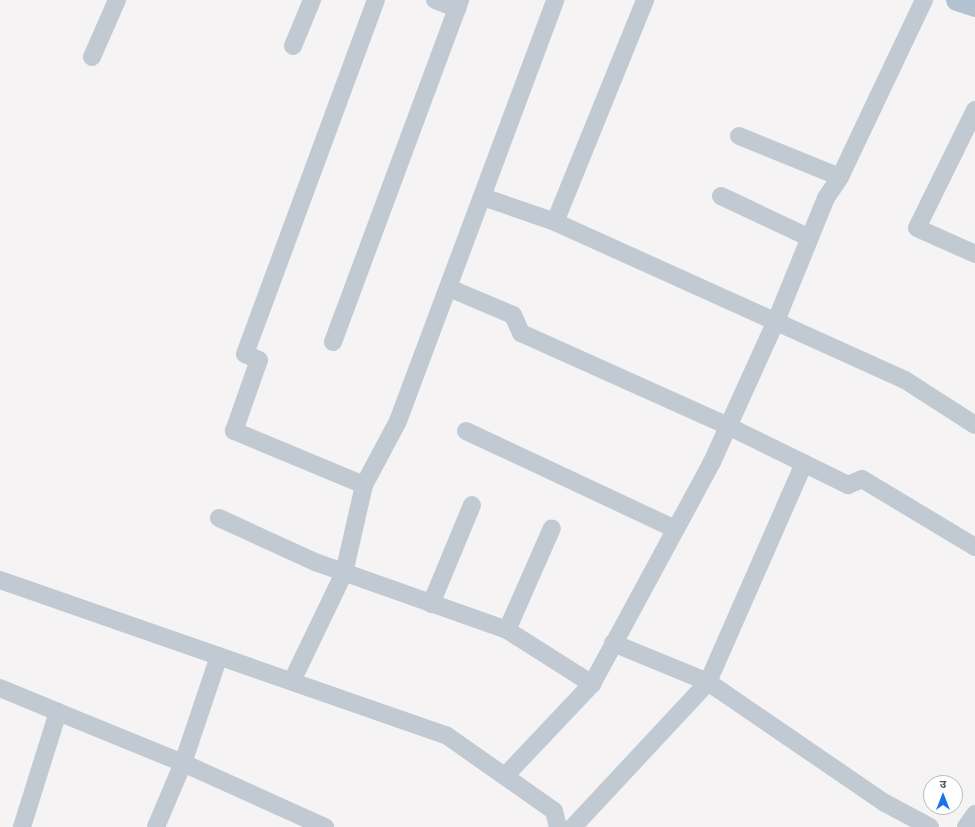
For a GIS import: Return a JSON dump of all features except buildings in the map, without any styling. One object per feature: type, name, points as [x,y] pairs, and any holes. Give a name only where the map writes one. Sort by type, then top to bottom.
[{"type":"main road","points":[[957,0],[975,6]]},
{"type":"street","points":[[92,57],[117,0]]},
{"type":"street","points":[[293,46],[312,0]]},
{"type":"street","points":[[364,485],[234,431],[259,360],[245,354],[376,0]]},
{"type":"street","points":[[333,342],[458,4],[435,0]]},
{"type":"street","points":[[292,681],[344,573],[364,485],[398,421],[556,0]]},
{"type":"street","points":[[555,222],[645,0]]},
{"type":"street","points":[[504,776],[592,684],[728,426],[776,321],[826,198],[840,177],[924,0]]},
{"type":"street","points":[[975,110],[917,228],[975,254]]},
{"type":"street","points":[[739,136],[840,177]]},
{"type":"street","points":[[721,196],[810,238]]},
{"type":"street","points":[[483,197],[555,222],[906,380],[975,425]]},
{"type":"street","points":[[449,288],[513,315],[521,333],[728,426],[848,486],[862,479],[975,547]]},
{"type":"street","points":[[466,431],[675,529]]},
{"type":"street","points":[[573,827],[708,682],[804,464]]},
{"type":"street","points":[[431,604],[472,504]]},
{"type":"street","points":[[219,518],[344,573],[507,630],[592,684]]},
{"type":"street","points":[[507,630],[552,528]]},
{"type":"street","points":[[0,580],[446,735],[554,811],[558,827]]},
{"type":"street","points":[[613,643],[708,682],[885,803],[930,827]]},
{"type":"street","points":[[156,827],[183,763],[219,656]]},
{"type":"street","points":[[0,688],[183,763],[325,827]]},
{"type":"street","points":[[22,827],[58,712]]},
{"type":"street","points":[[966,827],[975,814]]}]
